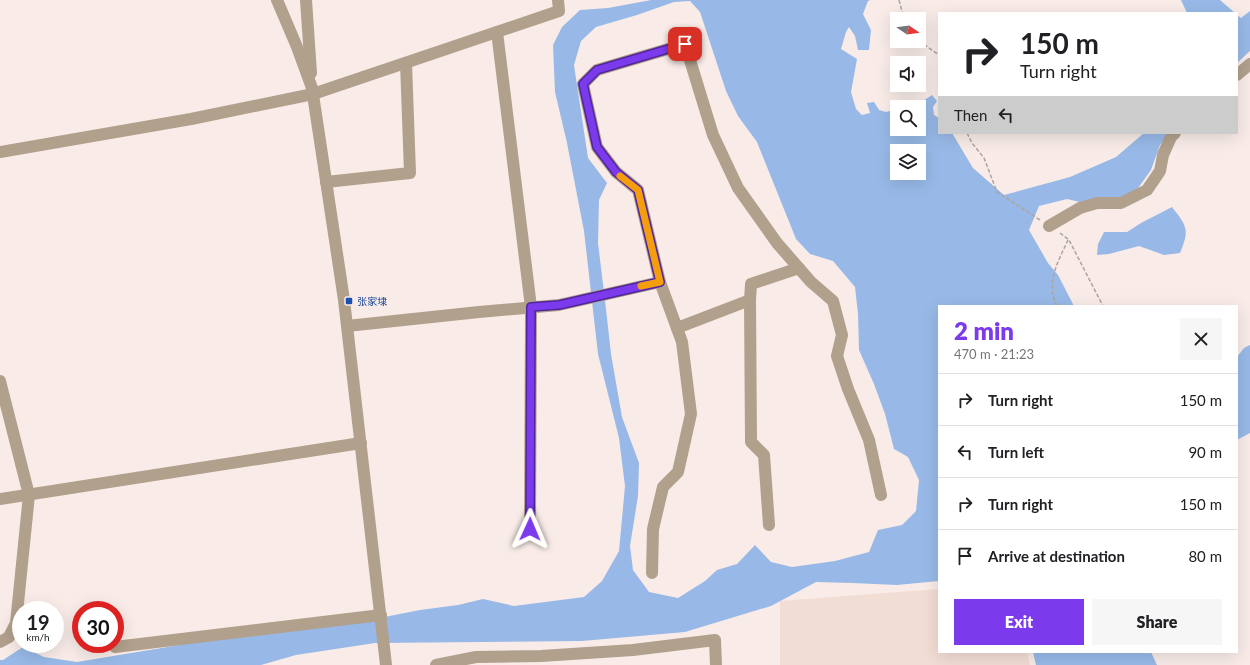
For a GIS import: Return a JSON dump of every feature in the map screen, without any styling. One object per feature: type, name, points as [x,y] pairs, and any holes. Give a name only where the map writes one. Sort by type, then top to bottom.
[{"type":"street","points":[[277,0],[297,47],[312,91]]},
{"type":"street","points":[[306,0],[312,91],[344,300],[386,665]]},
{"type":"street","points":[[0,152],[191,119],[312,91],[406,63],[559,11],[558,0]]},
{"type":"street","points":[[497,32],[531,307],[530,529]]},
{"type":"street","points":[[652,573],[653,529],[663,486],[678,472],[691,414],[682,342],[660,282],[638,190],[616,172],[597,147],[583,84],[597,70],[685,44],[712,135],[738,188],[777,243],[811,282],[834,301],[842,335],[837,356],[848,389],[869,440],[881,495]]},
{"type":"street","points":[[326,182],[410,173],[406,63]]},
{"type":"street","points":[[1238,73],[1250,64]]},
{"type":"street","points":[[1049,226],[1080,208],[1097,203],[1122,202],[1147,190],[1160,171],[1163,155],[1171,137],[1174,134]]},
{"type":"street","points":[[769,525],[764,455],[751,442],[751,284],[799,268]]},
{"type":"street","points":[[347,326],[559,305],[660,282]]},
{"type":"street","points":[[677,328],[750,300]]},
{"type":"street","points":[[0,381],[29,494],[16,623],[9,637],[0,642]]},
{"type":"street","points":[[0,499],[361,443]]},
{"type":"street","points":[[124,646],[381,614]]},
{"type":"street","points":[[436,665],[476,657],[541,656],[633,650],[715,640],[716,665]]},
{"type":"path","points":[[899,0],[902,12]]},
{"type":"path","points":[[926,46],[938,54]]},
{"type":"path","points":[[968,134],[972,143],[984,158],[997,192],[1069,240],[1102,305]]},
{"type":"path","points":[[1056,305],[1051,287],[1053,274],[1069,240]]},
{"type":"shaded area","points":[[938,589],[938,653],[1027,653],[1030,665],[780,665],[780,601]]},
{"type":"water","points":[[651,0],[870,0],[868,1],[863,14],[871,30],[869,50],[858,50],[855,36],[849,27],[841,49],[857,59],[851,92],[856,109],[862,115],[870,113],[867,103],[874,102],[879,110],[886,112],[890,111],[890,136],[926,136],[926,100],[924,100],[932,95],[937,101],[933,107],[934,115],[938,117],[938,134],[953,134],[973,168],[1004,195],[1070,177],[1116,157],[1143,134],[1169,134],[1160,145],[1151,170],[1131,198],[1096,206],[1067,199],[1039,206],[1029,230],[1048,263],[1058,275],[1073,305],[938,305],[938,581],[897,585],[816,582],[771,606],[685,632],[582,641],[375,643],[296,655],[261,665],[0,665],[0,660],[3,660],[14,653],[36,653],[44,657],[77,662],[246,634],[364,621],[420,610],[458,605],[483,599],[514,606],[584,597],[602,581],[619,551],[625,486],[619,438],[598,354],[584,231],[567,143],[555,92],[553,45],[562,27],[580,10],[608,8]],"holes":[[[690,1],[700,12],[726,91],[738,116],[757,142],[796,239],[810,254],[833,261],[855,287],[858,314],[859,350],[885,414],[894,449],[908,457],[919,480],[916,511],[902,525],[878,530],[869,552],[835,561],[792,567],[771,562],[755,545],[737,564],[717,570],[705,581],[678,598],[649,592],[633,570],[630,546],[638,496],[639,463],[622,417],[611,354],[598,243],[599,200],[607,183],[588,158],[574,65],[581,41],[596,27],[674,2]]]},
{"type":"water","points":[[1181,0],[1220,0],[1234,12],[1187,12]]},
{"type":"water","points":[[1250,11],[1250,51],[1238,62],[1238,16],[1241,18]]},
{"type":"water","points":[[1172,207],[1184,224],[1186,233],[1180,253],[1164,255],[1139,246],[1109,254],[1097,255],[1098,244],[1104,232],[1127,232]]},
{"type":"water","points":[[1250,345],[1250,433],[1238,439],[1238,356],[1244,348]]},
{"type":"water","points":[[1033,653],[1151,653],[1157,665],[1036,665]]},
{"type":"slow traffic","points":[[620,176],[638,190],[660,282],[641,286]]},
{"type":"place","name":"张家埭","points":[[349,301]]},
{"type":"route","points":[[530,529],[531,307],[559,305],[660,282],[638,190],[616,172],[597,147],[583,84],[597,70],[685,44]]}]
